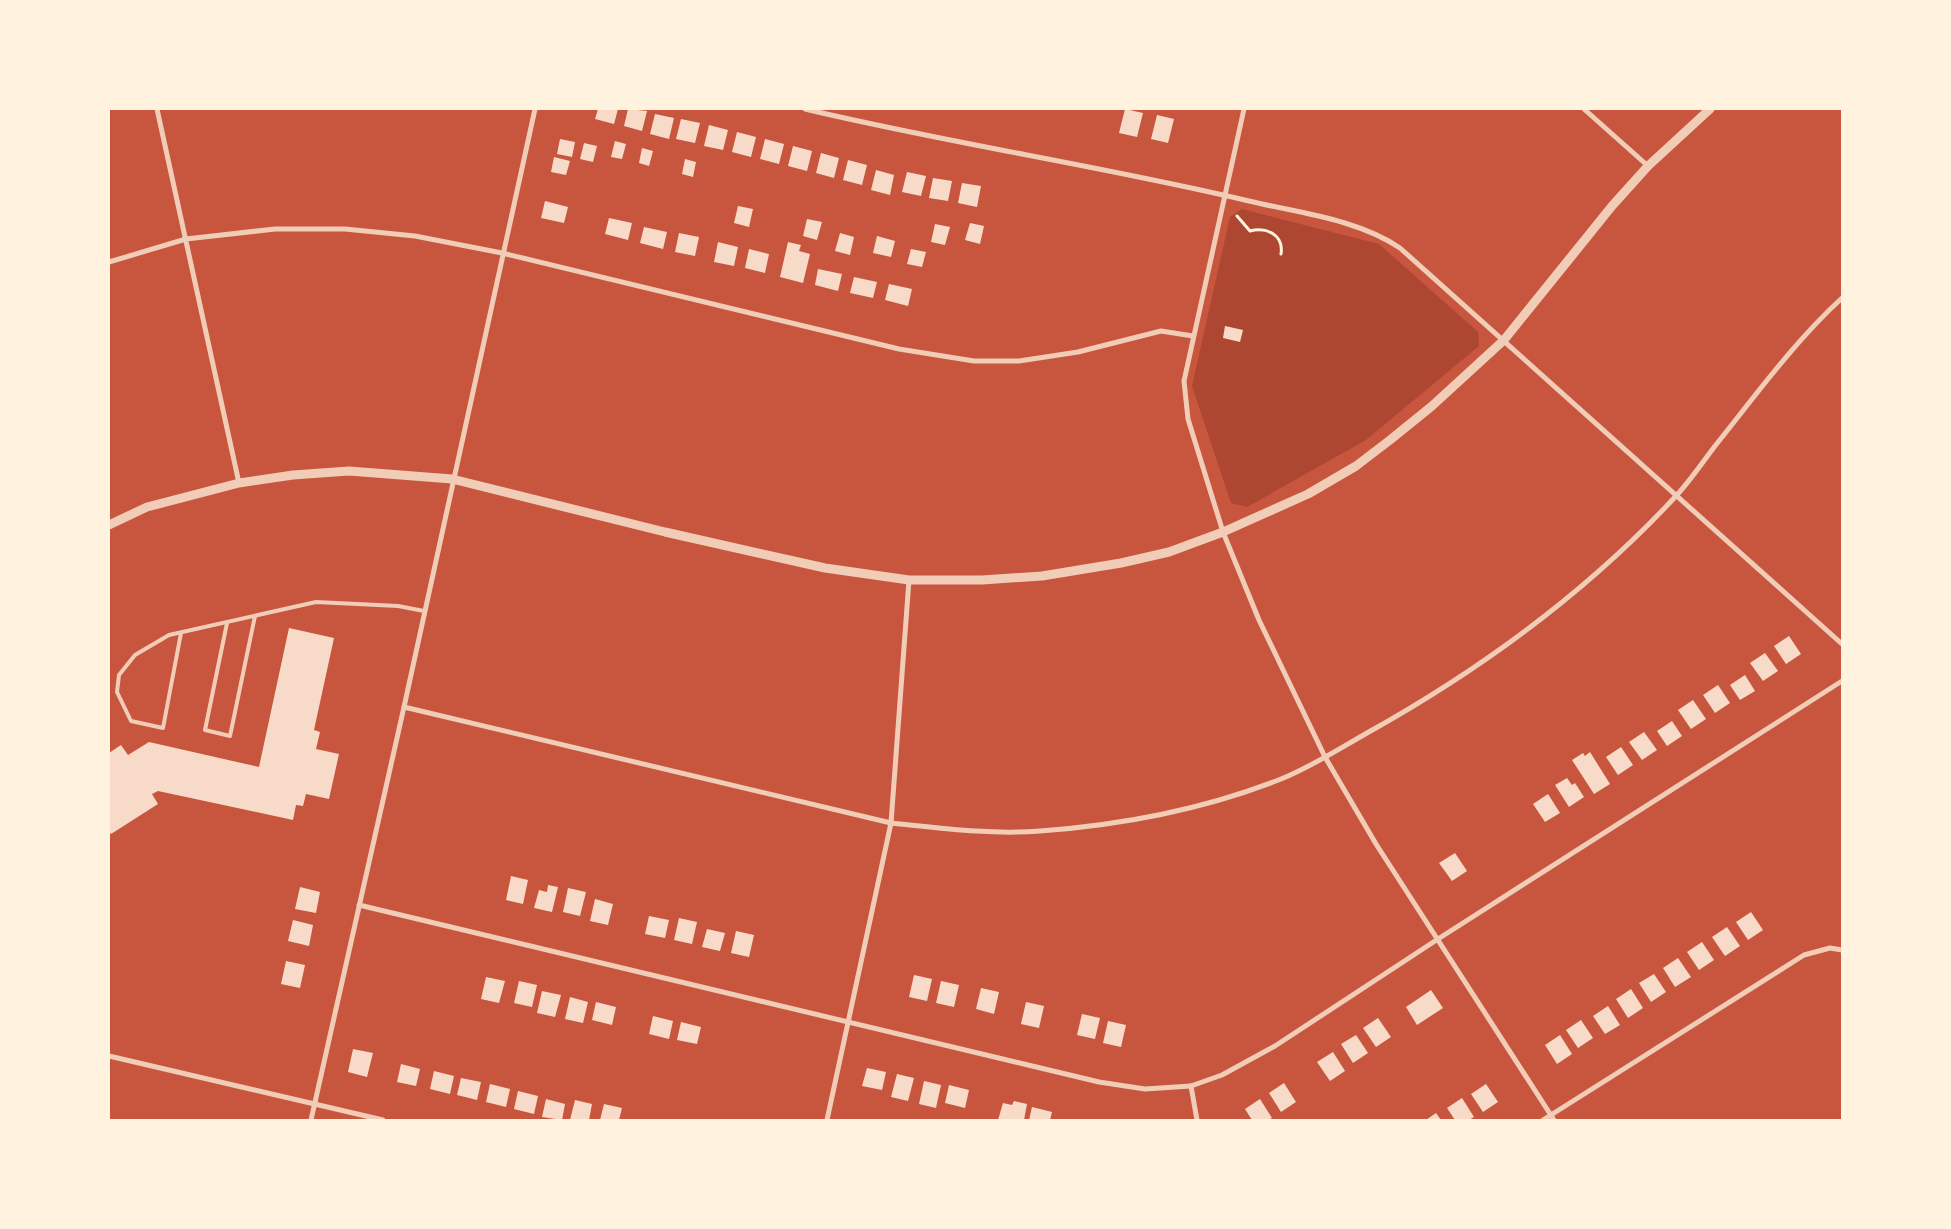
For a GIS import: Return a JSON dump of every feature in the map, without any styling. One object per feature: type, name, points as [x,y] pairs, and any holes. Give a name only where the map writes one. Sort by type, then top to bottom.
[{"type":"street","points":[[157,109],[239,484]]},
{"type":"street","points":[[311,1120],[535,109]]},
{"type":"street","points":[[805,109],[901,132],[1225,195],[1345,224],[1382,236],[1400,248],[1678,494],[1842,644]]},
{"type":"street","points":[[1244,109],[1184,381],[1184,399],[1188,419],[1223,532],[1259,620],[1325,757],[1358,815],[1552,1118]]},
{"type":"street","points":[[1584,109],[1648,166]]},
{"type":"street","points":[[109,525],[147,506],[239,484],[292,475],[349,472],[452,479],[665,532],[825,568],[909,580],[982,580],[1042,576],[1121,563],[1169,552],[1223,532],[1308,494],[1356,466],[1432,406],[1504,340],[1612,206],[1648,166],[1710,109]]},
{"type":"street","points":[[109,262],[186,239],[275,229],[346,229],[415,236],[502,253],[899,349],[974,361],[1019,361],[1078,352],[1161,331],[1193,336]]},
{"type":"street","points":[[404,707],[891,823],[1014,832],[1074,828],[1147,818],[1244,792],[1284,778],[1419,704],[1487,659],[1562,602],[1603,567],[1678,494],[1793,349],[1842,298]]},
{"type":"street","points":[[827,1120],[891,823],[909,580]]},
{"type":"street","points":[[359,905],[848,1024],[1099,1082],[1144,1089],[1191,1086],[1222,1075],[1275,1046],[1438,939],[1842,681]]},
{"type":"street","points":[[1543,1120],[1552,1118],[1804,955],[1830,948],[1842,950]]},
{"type":"street","points":[[109,1056],[384,1120]]},
{"type":"street","points":[[1191,1086],[1197,1120]]},
{"type":"lane","points":[[181,633],[163,728],[131,722],[117,692],[119,676],[135,655],[169,635],[316,602],[398,606],[424,611]]},
{"type":"lane","points":[[227,623],[205,730],[230,736],[255,616]]},
{"type":"path","points":[[1237,216],[1250,231],[1263,229],[1275,235],[1280,242],[1281,254]]},
{"type":"shaded area","points":[[1242,209],[1379,244],[1478,332],[1479,346],[1366,440],[1247,507],[1231,503],[1192,386],[1230,217]]},
{"type":"building","points":[[598,109],[618,109],[614,124],[595,119]]},
{"type":"building","points":[[628,109],[647,111],[642,131],[624,126]]},
{"type":"building","points":[[1125,109],[1143,113],[1137,137],[1119,133]]},
{"type":"building","points":[[655,114],[674,118],[669,139],[650,134]]},
{"type":"building","points":[[1157,115],[1174,119],[1168,143],[1151,139]]},
{"type":"building","points":[[681,119],[700,123],[695,143],[676,139]]},
{"type":"building","points":[[709,125],[728,130],[723,150],[704,146]]},
{"type":"building","points":[[737,132],[756,137],[751,157],[732,152]]},
{"type":"building","points":[[560,139],[575,142],[572,157],[557,154]]},
{"type":"building","points":[[765,139],[784,144],[779,164],[760,159]]},
{"type":"building","points":[[615,141],[626,144],[622,159],[611,157]]},
{"type":"building","points":[[584,143],[597,146],[593,162],[580,159]]},
{"type":"building","points":[[793,146],[812,151],[807,171],[788,166]]},
{"type":"building","points":[[642,148],[653,151],[649,166],[639,163]]},
{"type":"building","points":[[821,153],[839,158],[834,178],[816,173]]},
{"type":"building","points":[[554,157],[570,161],[566,175],[551,172]]},
{"type":"building","points":[[685,159],[696,162],[693,177],[682,174]]},
{"type":"building","points":[[848,160],[867,165],[862,185],[843,180]]},
{"type":"building","points":[[876,170],[894,175],[890,195],[871,190]]},
{"type":"building","points":[[907,172],[926,176],[921,196],[902,192]]},
{"type":"building","points":[[933,178],[952,181],[948,201],[929,198]]},
{"type":"building","points":[[962,183],[981,186],[977,207],[958,203]]},
{"type":"building","points":[[545,201],[568,207],[564,223],[541,218]]},
{"type":"building","points":[[738,206],[753,209],[749,227],[734,223]]},
{"type":"building","points":[[609,218],[632,223],[628,240],[605,234]]},
{"type":"building","points":[[807,219],[822,222],[817,240],[803,236]]},
{"type":"building","points":[[970,223],[984,226],[980,244],[965,240]]},
{"type":"building","points":[[935,224],[950,227],[945,245],[931,242]]},
{"type":"building","points":[[644,227],[667,232],[663,249],[640,243]]},
{"type":"building","points":[[679,233],[699,237],[695,256],[675,252]]},
{"type":"building","points":[[840,233],[854,237],[850,255],[835,251]]},
{"type":"building","points":[[877,236],[895,241],[891,257],[873,253]]},
{"type":"building","points":[[718,242],[738,247],[734,266],[714,262]]},
{"type":"building","points":[[788,242],[801,245],[799,251],[810,254],[803,283],[780,277]]},
{"type":"building","points":[[749,249],[769,254],[765,273],[745,268]]},
{"type":"building","points":[[911,249],[926,252],[922,267],[907,264]]},
{"type":"building","points":[[818,269],[842,274],[838,291],[815,285]]},
{"type":"building","points":[[854,277],[877,282],[873,298],[850,293]]},
{"type":"building","points":[[889,284],[912,289],[908,306],[885,300]]},
{"type":"building","points":[[1225,326],[1243,330],[1240,342],[1223,338]]},
{"type":"building","points":[[289,628],[334,638],[314,730],[320,732],[316,749],[339,754],[329,799],[306,794],[303,806],[296,805],[293,820],[158,791],[152,794],[158,804],[111,834],[109,831],[109,753],[121,745],[128,755],[149,742],[259,767]]},
{"type":"building","points":[[1789,636],[1801,654],[1786,664],[1774,646]]},
{"type":"building","points":[[1765,653],[1778,671],[1763,681],[1750,663]]},
{"type":"building","points":[[1745,675],[1755,691],[1740,700],[1730,685]]},
{"type":"building","points":[[1718,685],[1730,703],[1715,713],[1703,695]]},
{"type":"building","points":[[1693,700],[1706,719],[1691,729],[1678,710]]},
{"type":"building","points":[[1672,721],[1682,736],[1667,746],[1657,731]]},
{"type":"building","points":[[1644,732],[1657,750],[1642,760],[1629,742]]},
{"type":"building","points":[[1621,747],[1633,765],[1618,775],[1606,757]]},
{"type":"building","points":[[1590,752],[1610,784],[1594,794],[1572,760],[1583,753],[1585,756]]},
{"type":"building","points":[[1567,778],[1572,785],[1575,783],[1584,797],[1569,807],[1555,785]]},
{"type":"building","points":[[1548,794],[1560,813],[1545,822],[1533,804]]},
{"type":"building","points":[[1455,853],[1467,871],[1452,881],[1439,863]]},
{"type":"building","points":[[511,876],[528,880],[523,904],[506,900]]},
{"type":"building","points":[[548,885],[558,887],[552,912],[534,908],[539,890],[547,892]]},
{"type":"building","points":[[300,887],[320,892],[316,913],[295,909]]},
{"type":"building","points":[[568,888],[586,892],[580,916],[563,912]]},
{"type":"building","points":[[595,899],[613,904],[608,925],[590,921]]},
{"type":"building","points":[[1751,912],[1763,930],[1748,940],[1736,922]]},
{"type":"building","points":[[649,916],[669,920],[665,938],[645,934]]},
{"type":"building","points":[[679,918],[697,922],[692,944],[674,940]]},
{"type":"building","points":[[293,920],[313,925],[309,946],[288,941]]},
{"type":"building","points":[[1727,927],[1740,946],[1725,956],[1712,937]]},
{"type":"building","points":[[707,929],[725,933],[720,951],[702,947]]},
{"type":"building","points":[[736,931],[754,935],[749,957],[731,953]]},
{"type":"building","points":[[1702,942],[1714,960],[1699,970],[1687,952]]},
{"type":"building","points":[[1678,958],[1691,977],[1675,987],[1663,968]]},
{"type":"building","points":[[286,961],[305,965],[300,988],[281,984]]},
{"type":"building","points":[[1654,974],[1666,992],[1651,1002],[1639,983]]},
{"type":"building","points":[[914,975],[932,979],[927,1001],[909,997]]},
{"type":"building","points":[[486,977],[505,981],[499,1003],[481,999]]},
{"type":"building","points":[[519,981],[537,985],[532,1007],[514,1003]]},
{"type":"building","points":[[941,981],[959,985],[954,1007],[936,1003]]},
{"type":"building","points":[[981,988],[999,992],[994,1014],[976,1009]]},
{"type":"building","points":[[1631,989],[1643,1008],[1628,1018],[1616,999]]},
{"type":"building","points":[[1431,990],[1443,1008],[1417,1025],[1406,1007]]},
{"type":"building","points":[[542,991],[561,995],[555,1017],[537,1013]]},
{"type":"building","points":[[570,997],[588,1002],[583,1023],[565,1019]]},
{"type":"building","points":[[596,1002],[616,1007],[612,1025],[592,1020]]},
{"type":"building","points":[[1026,1002],[1044,1006],[1039,1028],[1021,1024]]},
{"type":"building","points":[[1608,1006],[1620,1025],[1605,1034],[1593,1016]]},
{"type":"building","points":[[1082,1014],[1100,1018],[1095,1039],[1077,1035]]},
{"type":"building","points":[[653,1016],[673,1021],[669,1039],[649,1034]]},
{"type":"building","points":[[1378,1018],[1391,1037],[1376,1047],[1363,1028]]},
{"type":"building","points":[[1581,1020],[1593,1038],[1578,1048],[1566,1030]]},
{"type":"building","points":[[1108,1021],[1126,1025],[1121,1047],[1103,1043]]},
{"type":"building","points":[[681,1022],[701,1027],[697,1044],[677,1040]]},
{"type":"building","points":[[1356,1035],[1368,1053],[1353,1063],[1341,1044]]},
{"type":"building","points":[[1560,1035],[1572,1054],[1557,1064],[1545,1045]]},
{"type":"building","points":[[353,1049],[373,1053],[367,1077],[348,1072]]},
{"type":"building","points":[[1333,1052],[1345,1071],[1330,1081],[1317,1062]]},
{"type":"building","points":[[401,1064],[420,1069],[416,1086],[397,1082]]},
{"type":"building","points":[[867,1068],[886,1072],[882,1090],[862,1086]]},
{"type":"building","points":[[434,1071],[454,1076],[450,1094],[430,1089]]},
{"type":"building","points":[[897,1074],[914,1078],[908,1101],[891,1097]]},
{"type":"building","points":[[461,1078],[481,1082],[477,1100],[457,1095]]},
{"type":"building","points":[[924,1081],[941,1085],[936,1108],[919,1104]]},
{"type":"building","points":[[1284,1083],[1296,1102],[1281,1112],[1269,1093]]},
{"type":"building","points":[[490,1084],[510,1089],[506,1107],[486,1102]]},
{"type":"building","points":[[1486,1084],[1498,1102],[1483,1112],[1471,1094]]},
{"type":"building","points":[[949,1085],[969,1090],[965,1108],[945,1103]]},
{"type":"building","points":[[518,1091],[538,1096],[534,1114],[514,1109]]},
{"type":"building","points":[[1462,1098],[1474,1117],[1469,1120],[1455,1120],[1447,1108]]},
{"type":"building","points":[[546,1099],[565,1104],[562,1120],[542,1117]]},
{"type":"building","points":[[1260,1099],[1272,1118],[1268,1120],[1252,1120],[1245,1109]]},
{"type":"building","points":[[575,1100],[592,1104],[589,1120],[570,1120]]},
{"type":"building","points":[[1014,1101],[1027,1104],[1024,1120],[998,1120],[1003,1103],[1012,1105]]},
{"type":"building","points":[[604,1104],[622,1108],[619,1120],[600,1120]]},
{"type":"building","points":[[1032,1107],[1052,1112],[1050,1120],[1029,1120]]},
{"type":"building","points":[[1436,1113],[1441,1120],[1426,1120]]}]
